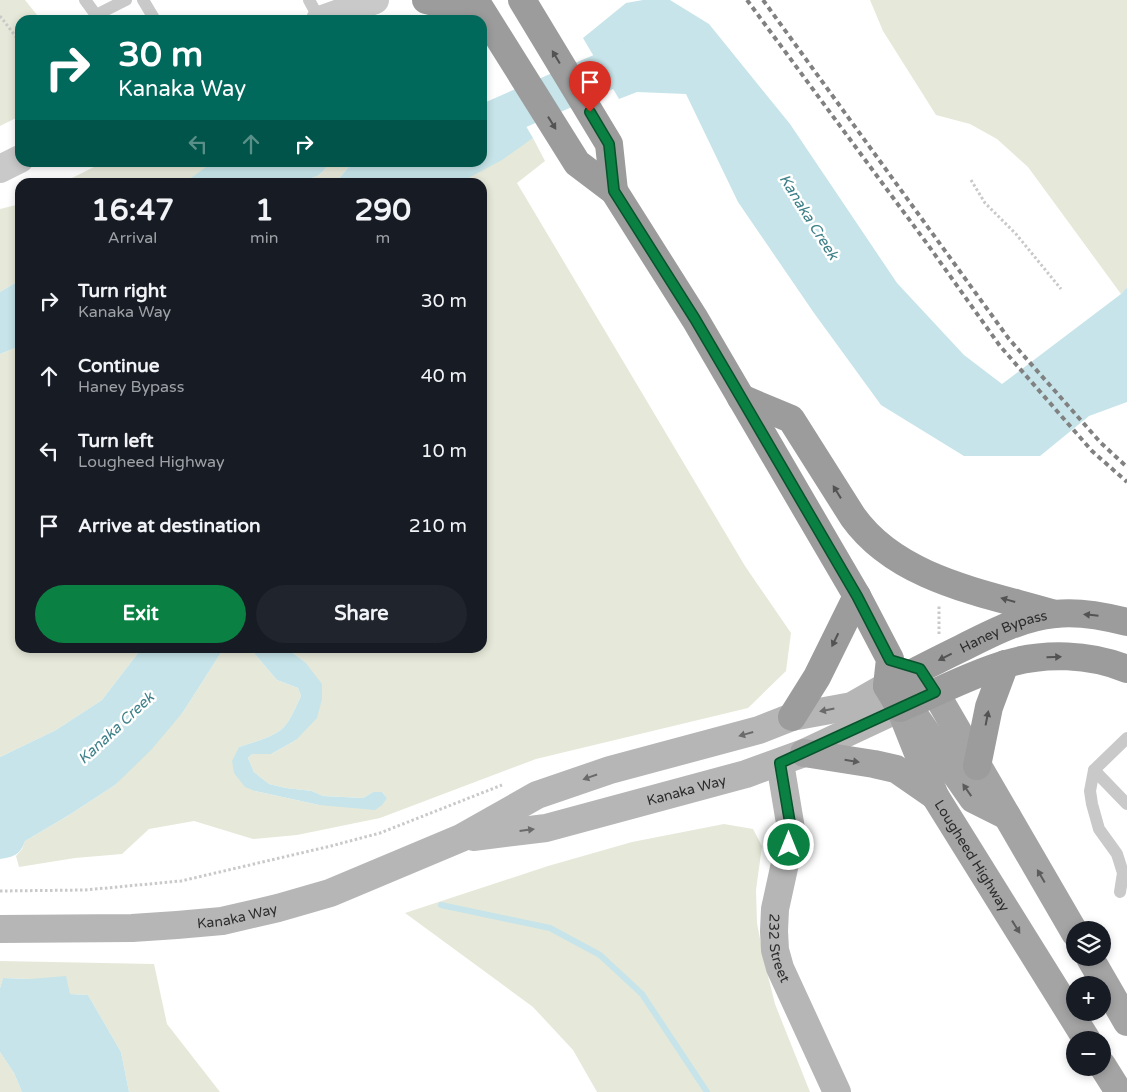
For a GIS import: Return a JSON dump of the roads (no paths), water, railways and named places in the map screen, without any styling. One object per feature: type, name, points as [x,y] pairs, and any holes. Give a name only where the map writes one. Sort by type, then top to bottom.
[{"type":"highway","points":[[426,0],[479,7]]},
{"type":"highway","name":"Lougheed Highway","points":[[522,0],[609,144],[614,191]]},
{"type":"highway","name":"Lougheed Highway","points":[[487,19],[577,163],[614,191],[695,319],[857,596],[895,689]]},
{"type":"highway","points":[[741,398],[791,419],[853,517],[864,532],[884,550],[945,582],[1055,614]]},
{"type":"highway","points":[[792,717],[817,677],[857,596]]},
{"type":"highway","name":"Haney Bypass","points":[[895,689],[920,669],[999,629],[1055,614],[1104,616],[1127,622]]},
{"type":"highway","points":[[895,689],[935,692],[1006,664],[1036,658],[1076,657],[1098,660],[1127,669]]},
{"type":"highway","points":[[977,766],[989,707],[1006,664]]},
{"type":"highway","points":[[920,669],[935,692]]},
{"type":"main road","name":"Kanaka Way","points":[[0,929],[132,928],[222,921],[278,908],[330,893],[461,838],[537,795],[610,770],[759,730],[792,717],[852,706],[895,689]]},
{"type":"main road","name":"Kanaka Way","points":[[461,838],[546,828],[746,774],[792,758],[895,689]]},
{"type":"main road","name":"Lougheed Highway","points":[[895,689],[935,796],[1081,1031]]},
{"type":"main road","points":[[895,689],[973,799],[1006,816]]},
{"type":"main road","points":[[935,692],[1068,921]]},
{"type":"main road","points":[[792,758],[874,764],[896,769],[935,796]]},
{"type":"main road","name":"232 Street","points":[[792,758],[791,829],[775,909],[774,931],[776,950],[780,968],[836,1092]]},
{"type":"main road","points":[[1095,966],[1127,1022]]},
{"type":"main road","points":[[1109,1076],[1119,1092]]},
{"type":"street","points":[[334,15],[375,0]]},
{"type":"street","points":[[0,169],[15,162]]},
{"type":"lane","points":[[85,0],[96,15],[126,0]]},
{"type":"lane","points":[[143,0],[152,15]]},
{"type":"lane","points":[[309,0],[317,15]]},
{"type":"lane","points":[[1120,892],[1123,873],[1117,854],[1099,830],[1090,792],[1094,770],[1127,738]]},
{"type":"lane","points":[[1094,770],[1127,804]]},
{"type":"water","points":[[643,0],[670,0],[709,24],[790,124],[897,283],[964,355],[1002,384],[1121,294],[1127,287],[1127,402],[1089,416],[1040,456],[964,456],[881,405],[814,313],[738,202],[686,94],[637,92],[619,99],[583,38],[626,3]]},
{"type":"water","points":[[507,94],[533,138],[502,160],[468,178],[339,178],[349,167],[487,167],[487,104]]},
{"type":"water","points":[[206,167],[326,167],[319,175],[311,178],[191,178]]},
{"type":"water","points":[[15,283],[15,348],[0,354],[0,292]]},
{"type":"water","points":[[138,653],[221,653],[183,712],[151,750],[115,785],[25,841],[16,854],[0,859],[0,757],[56,730],[102,700]]},
{"type":"water","points":[[254,653],[293,653],[305,662],[322,684],[322,699],[317,718],[296,740],[271,754],[252,754],[248,758],[254,772],[269,784],[312,791],[323,796],[363,798],[373,792],[382,792],[387,798],[382,805],[375,810],[319,805],[255,791],[245,787],[234,773],[232,761],[239,747],[268,737],[283,728],[291,717],[301,696],[298,688],[277,680]]},
{"type":"water","points":[[66,976],[70,994],[88,995],[121,1052],[129,1092],[22,1092],[14,1073],[0,1052],[0,988],[3,978],[30,979]]},
{"type":"waterway","name":"Kanaka Creek","points":[[487,123],[640,56],[652,57]]},
{"type":"waterway","points":[[441,905],[550,928],[600,955],[642,994],[707,1092]]},
{"type":"railway","points":[[747,0],[1000,346],[1092,451],[1127,482]]},
{"type":"railway","points":[[763,0],[1009,339],[1101,443],[1127,467]]}]
